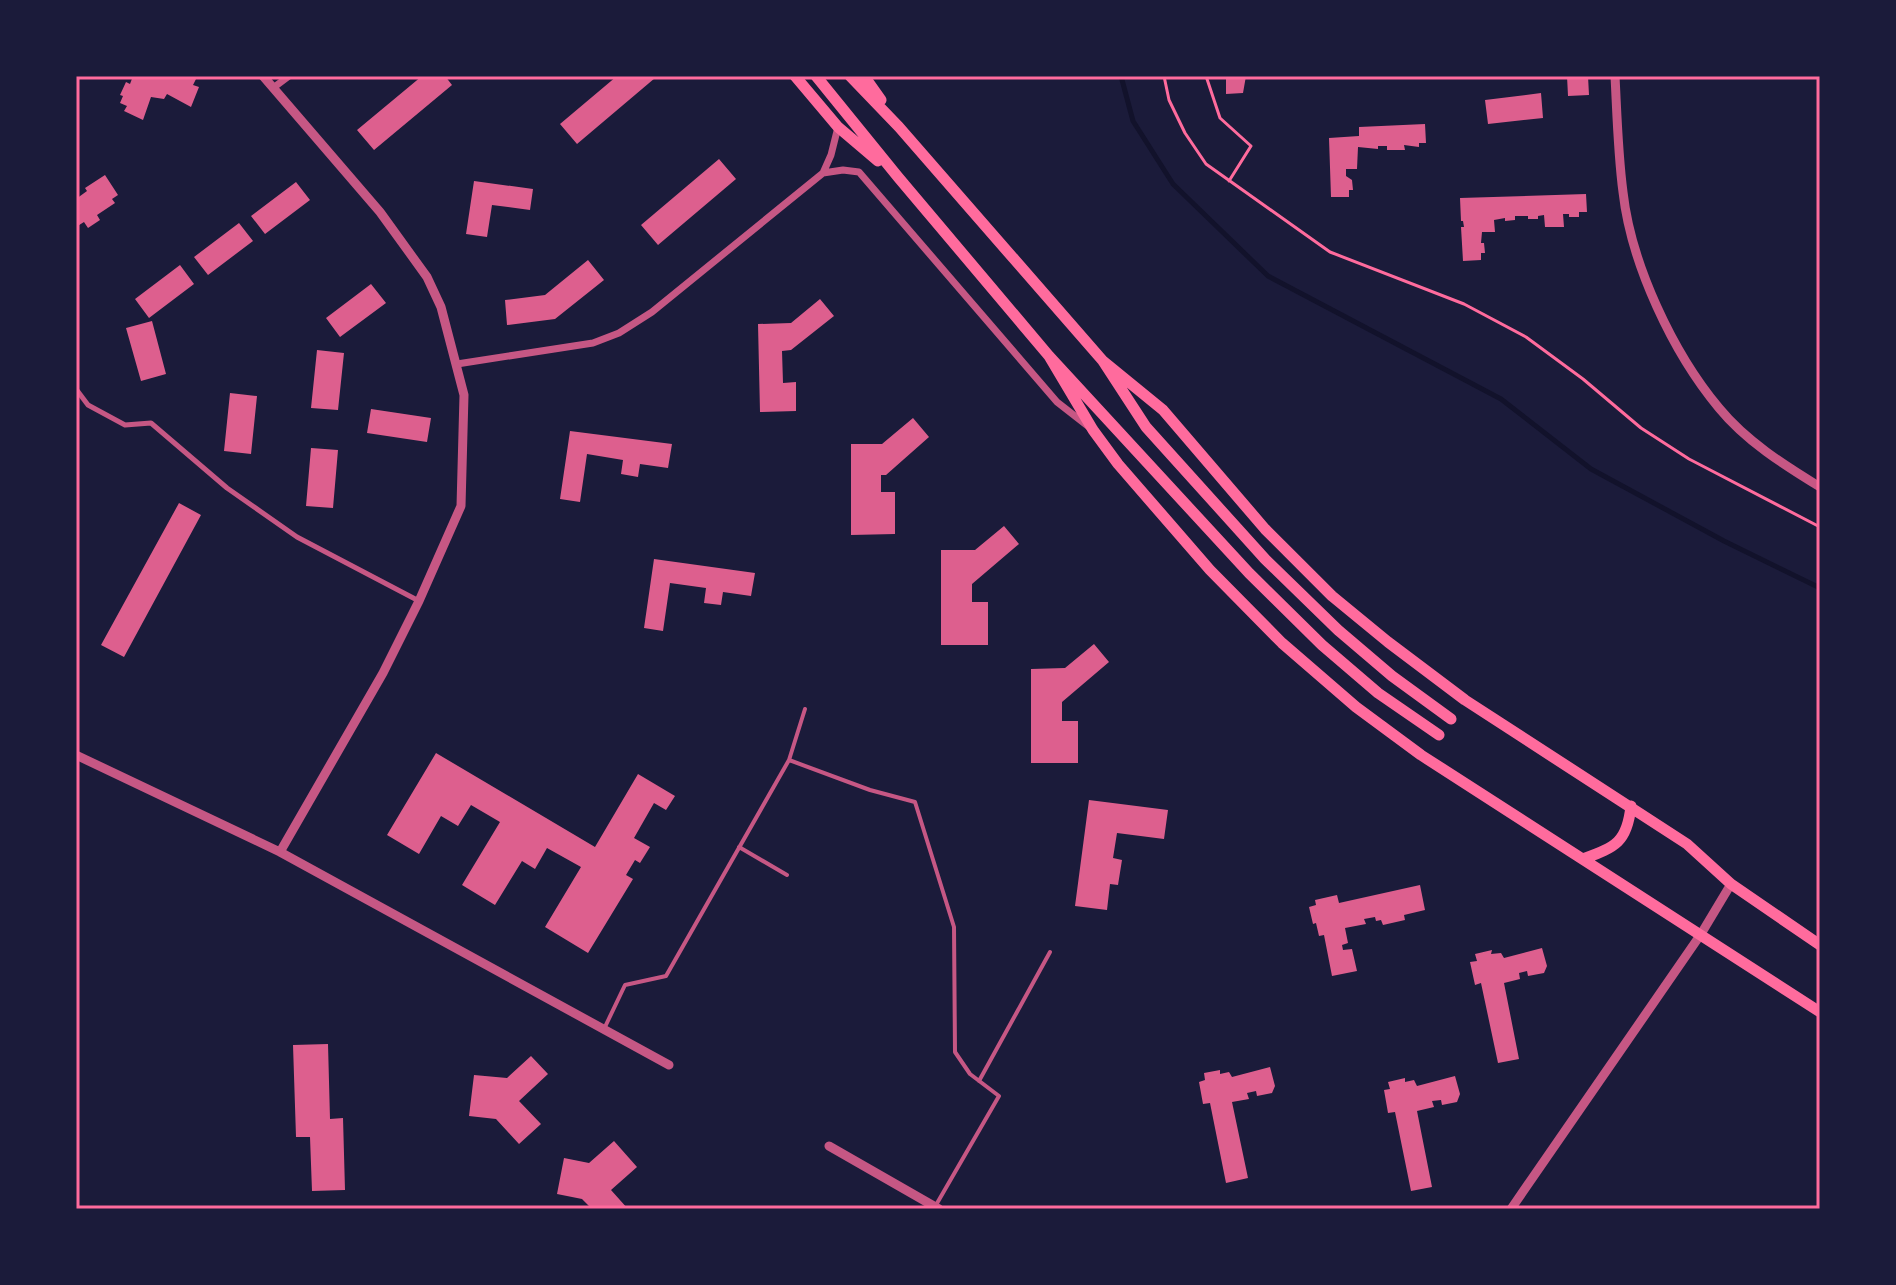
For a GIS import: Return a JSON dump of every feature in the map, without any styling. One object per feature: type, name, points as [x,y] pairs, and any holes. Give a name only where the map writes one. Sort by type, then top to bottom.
[{"type":"main road","points":[[795,76],[838,127],[898,177]]},
{"type":"main road","points":[[816,76],[1049,356],[1249,573],[1322,645],[1378,693],[1439,735]]},
{"type":"main road","points":[[850,76],[899,127],[1103,361],[1146,427],[1265,559],[1338,630],[1392,676],[1451,719]]},
{"type":"main road","points":[[864,76],[899,127]]},
{"type":"main road","points":[[1049,356],[1093,430],[1118,464],[1210,570],[1282,643],[1356,707],[1421,755],[1820,1012]]},
{"type":"main road","points":[[1103,361],[1163,410],[1265,529],[1332,596],[1388,642],[1465,700],[1687,844],[1731,884],[1820,945]]},
{"type":"main road","points":[[1583,859],[1618,843],[1628,827],[1631,806]]},
{"type":"street","points":[[263,76],[380,212],[427,277],[441,307],[464,395],[461,506],[383,673],[280,852]]},
{"type":"street","points":[[273,88],[289,76]]},
{"type":"street","points":[[1615,76],[1623,195],[1641,269],[1663,321],[1720,410],[1777,461],[1820,487]]},
{"type":"street","points":[[823,173],[838,127]]},
{"type":"street","points":[[457,364],[593,343],[619,333],[652,312],[823,173],[843,170],[859,172],[1057,402],[1093,430]]},
{"type":"street","points":[[76,389],[88,405],[125,425],[151,423],[227,488],[297,537],[419,601]]},
{"type":"street","points":[[76,755],[280,852],[669,1065]]},
{"type":"street","points":[[1511,1209],[1701,934],[1731,884]]},
{"type":"street","points":[[829,1146],[937,1208]]},
{"type":"lane","points":[[604,1029],[625,985],[666,976],[789,760],[805,709]]},
{"type":"lane","points":[[789,760],[870,790],[915,802],[954,927],[955,1052],[970,1074],[999,1096],[937,1208]]},
{"type":"lane","points":[[739,847],[787,875]]},
{"type":"lane","points":[[979,1081],[1050,952]]},
{"type":"path","points":[[1164,76],[1169,100],[1185,133],[1206,164],[1330,252],[1464,304],[1526,337],[1583,379],[1641,428],[1689,459],[1820,527]]},
{"type":"path","points":[[1206,76],[1220,118],[1251,146],[1229,181]]},
{"type":"building","points":[[133,76],[190,76],[196,79],[193,85],[199,87],[191,107],[167,94],[164,99],[151,97],[143,120],[124,111],[127,106],[120,103],[126,82],[130,84]]},
{"type":"building","points":[[422,76],[445,76],[452,85],[374,150],[357,130]]},
{"type":"building","points":[[617,76],[655,78],[577,144],[560,124]]},
{"type":"building","points":[[1226,76],[1246,76],[1243,93],[1226,94]]},
{"type":"building","points":[[1567,76],[1588,76],[1589,95],[1568,96]]},
{"type":"building","points":[[1541,93],[1543,118],[1488,124],[1485,100]]},
{"type":"building","points":[[1425,124],[1426,143],[1419,143],[1419,147],[1404,145],[1405,150],[1387,150],[1387,146],[1378,146],[1378,149],[1358,147],[1357,169],[1346,169],[1353,190],[1349,190],[1349,197],[1331,197],[1329,138],[1359,136],[1359,127]]},
{"type":"building","points":[[719,159],[736,179],[658,245],[641,225]]},
{"type":"building","points":[[105,175],[118,195],[112,199],[115,203],[97,215],[100,220],[88,228],[84,222],[76,227],[76,199],[87,191],[85,188]]},
{"type":"building","points":[[474,181],[533,189],[530,210],[492,205],[487,237],[466,234]]},
{"type":"building","points":[[296,182],[310,200],[265,234],[251,216]]},
{"type":"building","points":[[1586,194],[1587,212],[1579,212],[1579,217],[1563,214],[1564,227],[1545,227],[1544,215],[1538,216],[1538,219],[1515,216],[1515,220],[1494,220],[1495,232],[1482,232],[1481,243],[1484,243],[1485,253],[1481,253],[1481,260],[1463,261],[1461,227],[1464,227],[1460,198]]},
{"type":"building","points":[[239,223],[253,241],[208,275],[194,257]]},
{"type":"building","points":[[588,260],[604,280],[555,319],[507,325],[505,300],[545,295]]},
{"type":"building","points":[[180,265],[194,284],[149,318],[135,299]]},
{"type":"building","points":[[371,284],[386,303],[340,337],[326,318]]},
{"type":"building","points":[[820,299],[834,316],[791,350],[782,351],[783,383],[796,382],[796,411],[760,412],[758,324],[791,323]]},
{"type":"building","points":[[152,321],[166,374],[141,381],[126,328]]},
{"type":"building","points":[[317,350],[344,353],[338,410],[311,408]]},
{"type":"building","points":[[230,393],[257,396],[251,454],[224,451]]},
{"type":"building","points":[[371,409],[431,418],[427,442],[367,433]]},
{"type":"building","points":[[913,418],[929,437],[886,475],[881,475],[881,492],[895,492],[895,534],[851,535],[851,444],[882,444]]},
{"type":"building","points":[[570,431],[672,444],[668,468],[640,464],[638,477],[621,474],[623,460],[587,454],[580,502],[560,499]]},
{"type":"building","points":[[311,448],[338,450],[333,508],[306,506]]},
{"type":"building","points":[[179,503],[201,515],[124,657],[101,645]]},
{"type":"building","points":[[1004,526],[1019,544],[972,584],[972,602],[988,602],[988,645],[941,645],[941,550],[975,550]]},
{"type":"building","points":[[654,559],[755,573],[751,596],[723,592],[721,605],[704,603],[706,588],[670,583],[663,631],[644,628]]},
{"type":"building","points":[[1094,644],[1109,662],[1062,702],[1062,721],[1078,721],[1078,763],[1031,763],[1031,669],[1065,668]]},
{"type":"building","points":[[436,753],[595,847],[638,774],[675,796],[666,810],[654,803],[634,838],[650,847],[640,863],[635,860],[626,875],[633,879],[588,953],[545,927],[581,867],[547,848],[535,869],[522,861],[495,905],[462,885],[500,822],[471,805],[458,826],[441,816],[419,854],[387,835]]},
{"type":"building","points":[[1089,800],[1168,810],[1164,839],[1117,833],[1113,858],[1122,860],[1118,885],[1110,884],[1107,910],[1075,906]]},
{"type":"building","points":[[1420,885],[1425,910],[1404,915],[1405,920],[1383,925],[1375,917],[1364,919],[1366,924],[1345,928],[1348,943],[1342,945],[1343,950],[1352,949],[1357,971],[1332,976],[1324,935],[1319,936],[1309,907],[1316,905],[1315,900],[1337,895],[1339,903]]},
{"type":"building","points":[[1542,948],[1547,966],[1544,973],[1528,976],[1527,971],[1519,973],[1520,979],[1504,983],[1519,1059],[1498,1063],[1481,983],[1475,985],[1470,962],[1477,961],[1475,954],[1492,950],[1491,954],[1501,953],[1504,958]]},
{"type":"building","points":[[328,1044],[330,1119],[343,1118],[345,1190],[312,1191],[310,1137],[296,1137],[293,1045]]},
{"type":"building","points":[[531,1056],[548,1074],[519,1101],[541,1124],[519,1144],[496,1119],[469,1116],[474,1075],[507,1078]]},
{"type":"building","points":[[1270,1067],[1275,1086],[1272,1093],[1257,1096],[1256,1091],[1247,1093],[1249,1099],[1232,1102],[1248,1178],[1226,1183],[1210,1103],[1203,1104],[1199,1082],[1205,1080],[1204,1073],[1220,1070],[1220,1074],[1229,1072],[1232,1077]]},
{"type":"building","points":[[1455,1076],[1460,1094],[1457,1102],[1442,1105],[1441,1100],[1432,1101],[1434,1107],[1417,1111],[1432,1187],[1411,1191],[1395,1112],[1388,1113],[1384,1090],[1390,1089],[1388,1082],[1405,1078],[1405,1082],[1414,1080],[1417,1086]]},
{"type":"building","points":[[614,1141],[637,1167],[611,1190],[628,1209],[592,1209],[582,1199],[557,1194],[564,1158],[589,1163]]},
{"type":"waterway","points":[[1121,76],[1133,121],[1173,184],[1268,276],[1501,399],[1591,469],[1724,541],[1820,588]]}]
